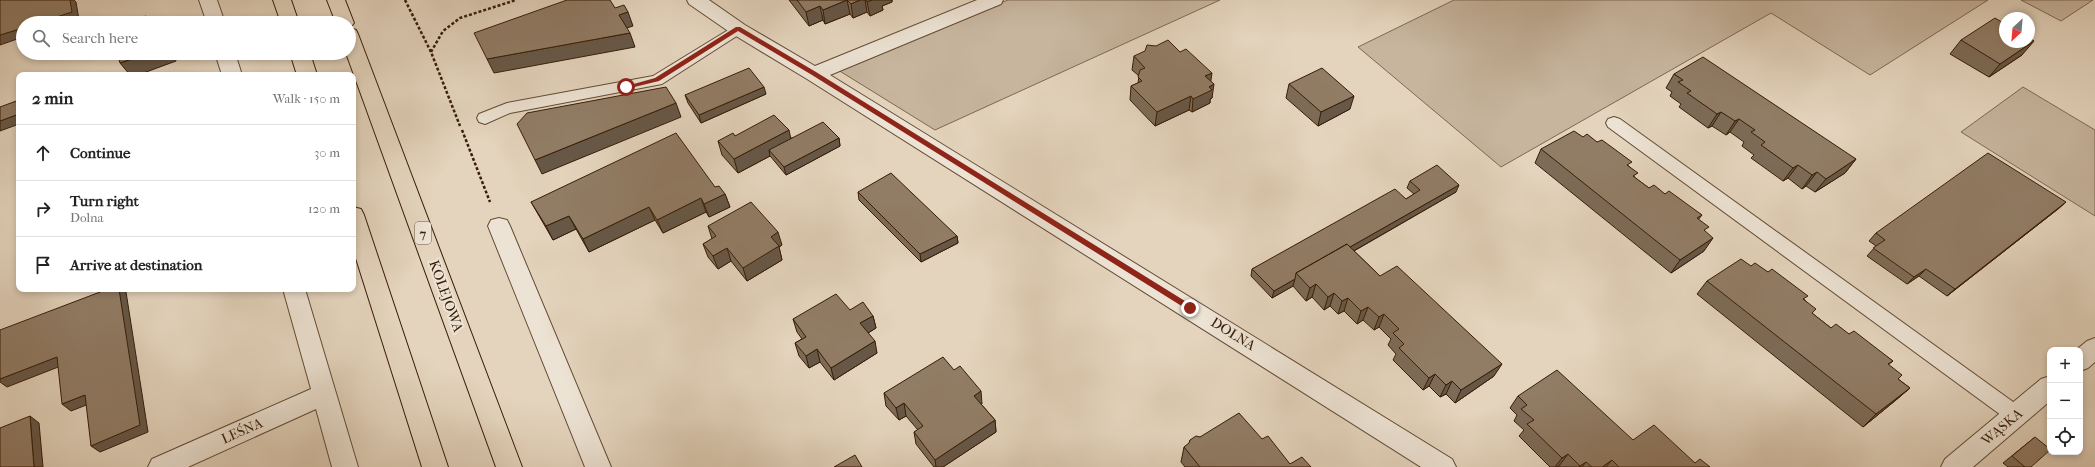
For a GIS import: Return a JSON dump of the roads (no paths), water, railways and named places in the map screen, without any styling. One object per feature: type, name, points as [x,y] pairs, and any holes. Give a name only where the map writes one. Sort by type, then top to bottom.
[{"type":"highway","points":[[336,0],[342,16]]},
{"type":"highway","points":[[282,1],[287,16]]},
{"type":"highway","name":"KOLEJOWA","points":[[356,53],[509,467]]},
{"type":"highway","points":[[302,60],[306,72]]},
{"type":"highway","points":[[356,224],[435,467]]},
{"type":"street","points":[[208,0],[214,16]]},
{"type":"street","name":"DOLNA","points":[[696,0],[738,29],[814,74],[1443,467]]},
{"type":"street","points":[[814,74],[994,0]]},
{"type":"street","points":[[227,60],[231,72]]},
{"type":"street","points":[[499,226],[598,467]]},
{"type":"street","points":[[295,292],[323,395],[345,467]]},
{"type":"street","points":[[2083,358],[2095,348]]},
{"type":"street","name":"WĄSKA","points":[[1954,467],[2047,389]]},
{"type":"street","name":"LEŚNA","points":[[161,467],[323,395]]},
{"type":"lane","points":[[485,118],[507,108],[657,80],[738,29]]},
{"type":"lane","points":[[1614,123],[2016,415]]}]
